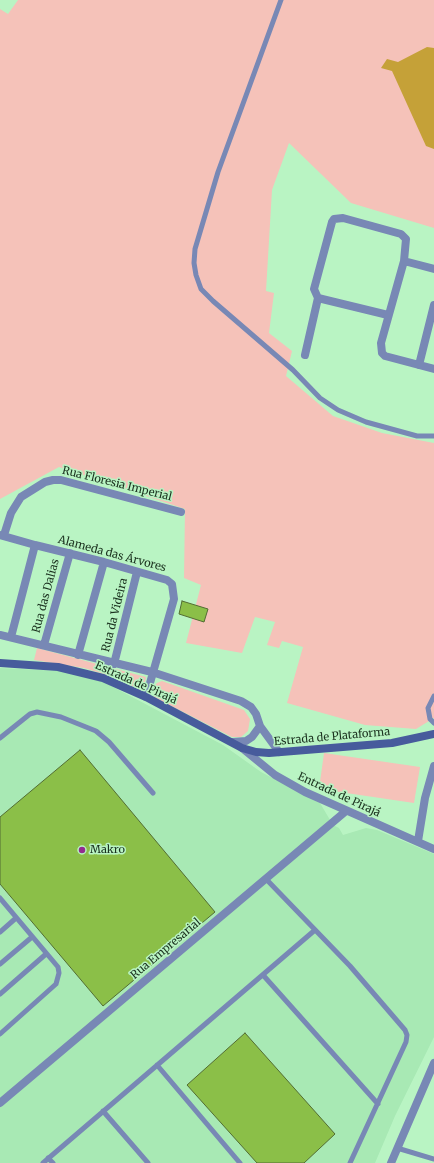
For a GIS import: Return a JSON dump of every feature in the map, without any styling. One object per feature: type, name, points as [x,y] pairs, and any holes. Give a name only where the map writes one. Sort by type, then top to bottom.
[{"type":"main road","name":"Estrada de Pirajá","points":[[0,663],[58,667],[103,678],[146,697],[233,742]]},
{"type":"main road","name":"Estrada de Plataforma","points":[[233,742],[242,748],[258,752],[279,752],[392,743],[434,734]]},
{"type":"street","points":[[305,355],[318,298],[314,289],[334,219],[343,218],[404,236],[406,239],[404,261],[381,342],[382,353],[385,356],[434,369]]},
{"type":"street","points":[[404,261],[434,269]]},
{"type":"street","points":[[318,298],[388,315]]},
{"type":"street","points":[[419,365],[434,305]]},
{"type":"street","name":"Rua Floresia Imperial","points":[[2,535],[11,513],[20,498],[45,482],[53,480],[61,480],[181,512]]},
{"type":"street","name":"Alameda das Árvores","points":[[2,535],[167,580],[172,584],[174,599],[146,697]]},
{"type":"street","points":[[11,637],[35,545]]},
{"type":"street","name":"Rua das Dalias","points":[[44,646],[70,553]]},
{"type":"street","points":[[78,655],[104,562]]},
{"type":"street","name":"Rua da Videira","points":[[114,664],[137,572]]},
{"type":"street","points":[[0,635],[114,664],[152,672],[241,701],[251,707],[256,714],[260,726],[279,752]]},
{"type":"street","points":[[233,742],[246,741],[252,737],[260,726]]},
{"type":"street","name":"Entrada de Pirajá","points":[[242,748],[275,775],[288,783],[346,811],[434,849]]},
{"type":"street","points":[[418,841],[422,814],[434,766]]},
{"type":"street","name":"Rua Empresarial","points":[[0,1103],[346,811]]},
{"type":"street","points":[[391,1163],[434,1063]]},
{"type":"lane","points":[[281,0],[218,172],[195,249],[194,263],[196,275],[201,289],[213,301],[293,370],[326,402],[338,410],[366,422],[417,436],[434,436]]},
{"type":"lane","points":[[434,696],[428,708],[430,719],[434,722]]},
{"type":"lane","points":[[0,738],[30,714],[37,712],[61,717],[96,731],[109,742],[153,793]]},
{"type":"lane","points":[[266,879],[350,966],[405,1030],[406,1042],[350,1163]]},
{"type":"lane","points":[[0,898],[2,906],[16,918],[58,968],[59,973],[56,984],[0,1034]]},
{"type":"lane","points":[[0,932],[16,918]]},
{"type":"lane","points":[[43,1163],[315,930]]},
{"type":"lane","points":[[0,964],[32,937]]},
{"type":"lane","points":[[0,994],[46,954]]},
{"type":"lane","points":[[263,974],[378,1104]]},
{"type":"lane","points":[[157,1065],[240,1163]]},
{"type":"lane","points":[[103,1111],[148,1163]]},
{"type":"lane","points":[[397,1148],[434,1159]]},
{"type":"lane","points":[[48,1158],[53,1163]]},
{"type":"shaded area","points":[[18,0],[434,0],[434,228],[351,203],[289,143],[272,190],[266,291],[274,293],[269,333],[292,351],[286,376],[333,416],[382,433],[434,443],[434,718],[416,729],[365,725],[287,703],[303,647],[282,641],[279,648],[267,645],[275,622],[255,617],[242,653],[186,643],[201,585],[184,578],[185,509],[59,467],[0,499],[0,9],[8,14]]},
{"type":"shaded area","points":[[427,47],[434,48],[434,149],[426,146],[392,71],[381,68],[387,59],[398,62]]},
{"type":"shaded area","points":[[37,648],[146,677],[143,691],[114,677],[84,668],[34,660]]},
{"type":"shaded area","points":[[0,668],[61,671],[98,679],[223,745],[261,772],[320,803],[333,825],[339,828],[343,835],[366,828],[377,830],[434,854],[434,1037],[395,1116],[375,1163],[0,1163]]},
{"type":"shaded area","points":[[162,681],[244,710],[250,719],[248,731],[241,737],[232,737],[154,697],[153,687]]},
{"type":"shaded area","points":[[324,753],[420,767],[414,803],[319,789]]},
{"type":"building","points":[[182,601],[208,609],[204,622],[179,614]]},
{"type":"building","name":"Makro","points":[[80,750],[215,912],[103,1006],[0,884],[0,817]]},
{"type":"building","points":[[245,1033],[335,1134],[304,1163],[257,1163],[187,1085]]},
{"type":"place","name":"Makro","points":[[82,850]]}]
